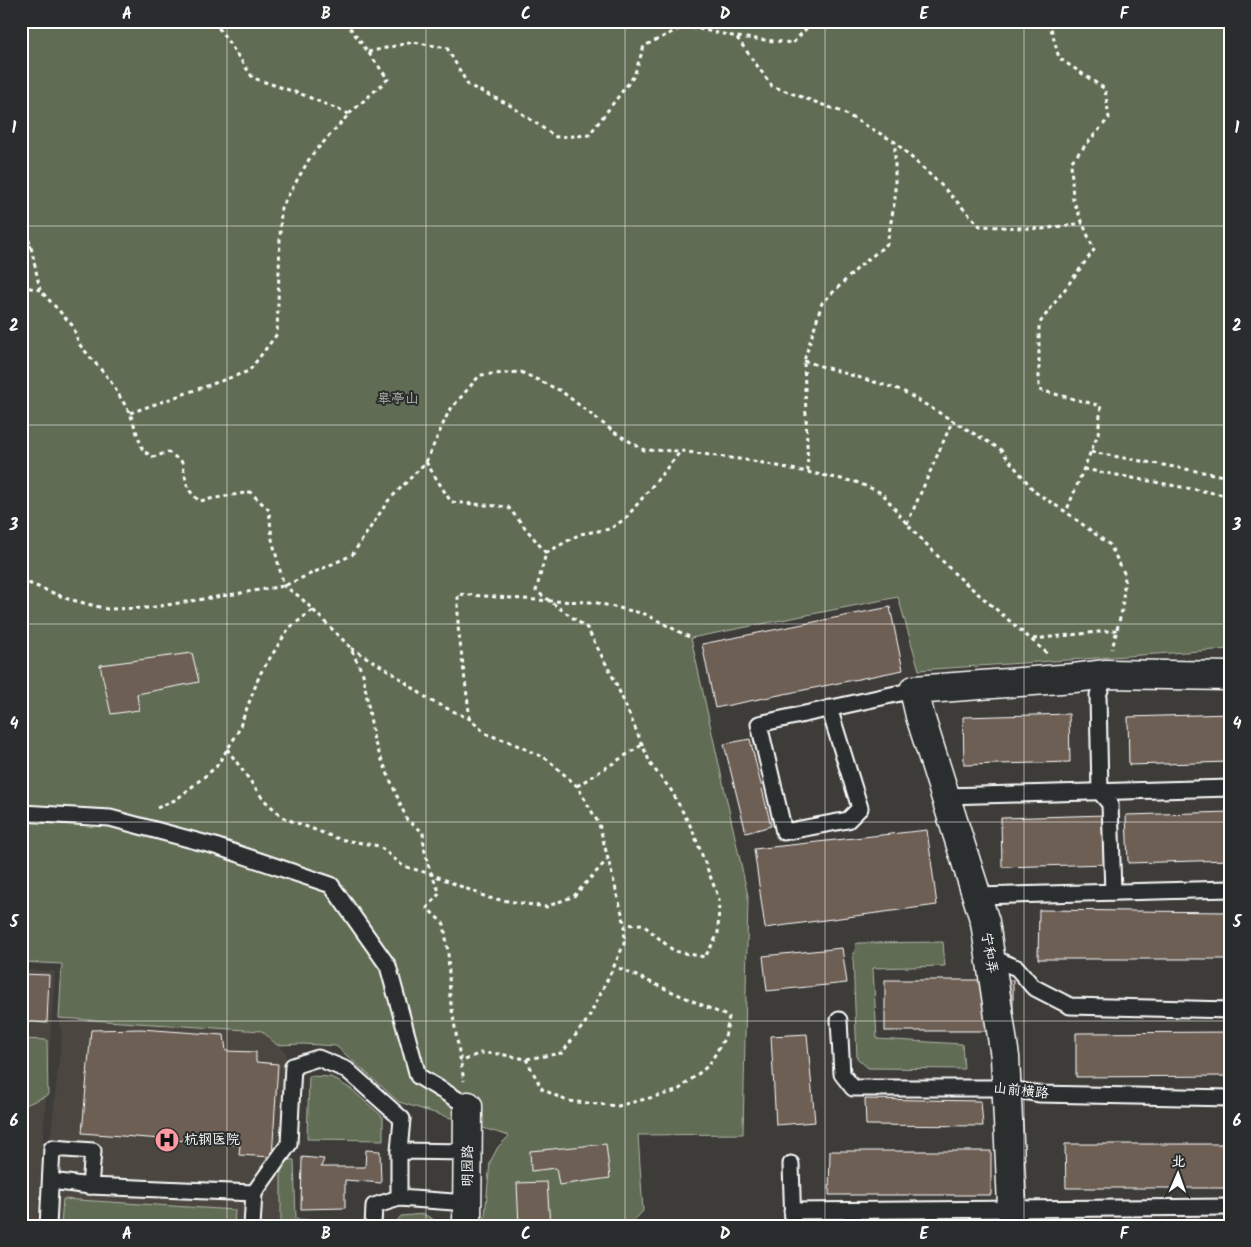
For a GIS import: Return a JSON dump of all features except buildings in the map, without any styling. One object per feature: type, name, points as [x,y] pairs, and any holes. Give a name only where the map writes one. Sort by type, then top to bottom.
[{"type":"street","points":[[914,690],[1106,674],[1230,676]]},
{"type":"street","name":"宁和弄","points":[[914,690],[920,716],[984,922],[1005,1057],[1013,1217]]},
{"type":"street","name":"明园路","points":[[467,1214],[468,1106]]},
{"type":"lane","points":[[1106,674],[1098,695],[1100,792],[1110,804],[1113,892]]},
{"type":"lane","points":[[829,708],[860,808],[848,820],[784,832],[759,724],[829,708],[914,690]]},
{"type":"lane","points":[[945,796],[1230,788]]},
{"type":"lane","points":[[21,813],[110,818],[215,846],[331,885],[388,966],[418,1076],[468,1106]]},
{"type":"lane","points":[[976,896],[1230,889]]},
{"type":"lane","points":[[990,957],[1017,968],[1034,987],[1070,1006],[1230,1010]]},
{"type":"lane","name":"山前横路","points":[[839,1020],[842,1074],[853,1088],[1007,1088],[1038,1094],[1230,1098]]},
{"type":"lane","points":[[252,1226],[254,1193],[289,1144],[293,1066],[318,1058],[347,1070],[402,1119],[398,1198]]},
{"type":"lane","points":[[48,1226],[52,1148],[93,1151],[90,1186]]},
{"type":"lane","points":[[399,1151],[468,1152]]},
{"type":"lane","points":[[791,1164],[793,1218],[1013,1217],[1230,1206]]},
{"type":"lane","points":[[51,1181],[90,1186],[254,1193]]},
{"type":"lane","points":[[373,1226],[374,1206],[398,1198],[467,1214]]},
{"type":"path","points":[[214,21],[253,78],[301,94],[349,114]]},
{"type":"path","points":[[130,413],[249,371],[277,334],[281,208],[311,156],[349,114],[388,79],[345,21]]},
{"type":"path","points":[[368,52],[413,42],[447,48],[468,86],[508,104],[556,137],[589,135],[634,76],[644,46],[685,26],[737,38],[793,43],[813,21]]},
{"type":"path","points":[[1049,21],[1059,58],[1105,89],[1109,118],[1071,162],[1073,200],[1094,250],[1039,324],[1039,390],[1101,406],[1098,434],[1066,512]]},
{"type":"path","points":[[737,38],[772,86],[842,112],[896,142],[980,226],[1042,229],[1083,223]]},
{"type":"path","points":[[808,471],[804,361],[822,303],[860,266],[887,244],[895,200],[896,142]]},
{"type":"path","points":[[21,217],[31,247],[40,290],[73,326],[79,344],[109,379],[130,413],[143,451],[154,457],[168,452],[182,462],[188,489],[199,501],[250,492],[269,510],[272,539],[284,586],[313,610],[350,647],[391,672],[431,701],[470,719],[486,734],[510,742],[547,759],[577,786],[599,824],[625,925],[624,944],[588,1019],[562,1053],[526,1059],[480,1053],[461,1062]]},
{"type":"path","points":[[21,245],[31,247]]},
{"type":"path","points":[[21,286],[40,290]]},
{"type":"path","points":[[804,361],[901,390],[1000,449],[1035,492],[1066,512],[1110,545],[1125,575],[1122,610],[1106,674]]},
{"type":"path","points":[[21,580],[68,599],[107,609],[148,608],[284,586],[352,555],[388,502],[426,462],[449,411],[480,375],[521,372],[561,392],[614,432],[644,450],[681,451],[753,461],[856,482],[882,492],[907,524],[954,573],[1032,639],[1074,678]]},
{"type":"path","points":[[907,524],[952,422]]},
{"type":"path","points":[[625,925],[642,924],[674,951],[705,957],[718,934],[719,899],[692,829],[671,790],[651,765],[615,681],[587,628],[536,591],[546,553],[580,534],[610,529],[626,518],[681,451]]},
{"type":"path","points":[[1091,452],[1230,477]]},
{"type":"path","points":[[426,462],[451,502],[508,507],[546,553]]},
{"type":"path","points":[[1084,469],[1230,496]]},
{"type":"path","points":[[470,719],[458,627],[458,594],[550,601],[593,602],[645,614],[690,638]]},
{"type":"path","points":[[127,822],[177,799],[216,768],[237,734],[260,674],[289,628],[313,610]]},
{"type":"path","points":[[1032,639],[1116,630]]},
{"type":"path","points":[[350,647],[364,674],[374,741],[407,820],[423,832],[424,854],[440,893],[427,908],[444,924],[448,952],[450,998],[468,1106]]},
{"type":"path","points":[[577,786],[642,745]]},
{"type":"path","points":[[227,749],[264,800],[284,818],[339,839],[379,846],[403,866],[431,874],[489,898],[546,907],[574,896],[607,860]]},
{"type":"path","points":[[526,1059],[542,1089],[567,1101],[618,1106],[677,1090],[708,1065],[724,1037],[729,1017],[614,966]]},
{"type":"shaded area","points":[[21,970],[55,971],[37,1221],[21,1220]]},
{"type":"shaded area","name":"杭钢医院","points":[[59,1018],[262,1031],[286,1053],[281,1226],[41,1226],[62,1033]]},
{"type":"green space","name":"皋亭山","points":[[21,21],[1230,21],[1230,649],[919,670],[898,597],[691,638],[748,896],[743,1134],[638,1135],[643,1211],[629,1226],[484,1226],[490,1162],[498,1147],[509,1136],[399,1102],[336,1046],[277,1045],[262,1031],[59,1018],[62,964],[21,962]]},
{"type":"green space","points":[[943,942],[945,966],[873,968],[877,1039],[962,1044],[964,1069],[868,1068],[857,1058],[853,958],[857,943]]},
{"type":"green space","points":[[21,1039],[47,1040],[48,1095],[21,1107]]},
{"type":"green space","points":[[309,1076],[331,1077],[351,1089],[383,1117],[383,1140],[307,1139]]},
{"type":"green space","points":[[281,1159],[294,1160],[296,1219],[351,1223],[352,1226],[281,1226]]},
{"type":"green space","points":[[63,1199],[235,1210],[234,1226],[61,1226]]},
{"type":"green space","points":[[423,1214],[446,1226],[393,1226],[401,1216]]},
{"type":"place","name":"杭钢医院","points":[[167,1140]]}]
